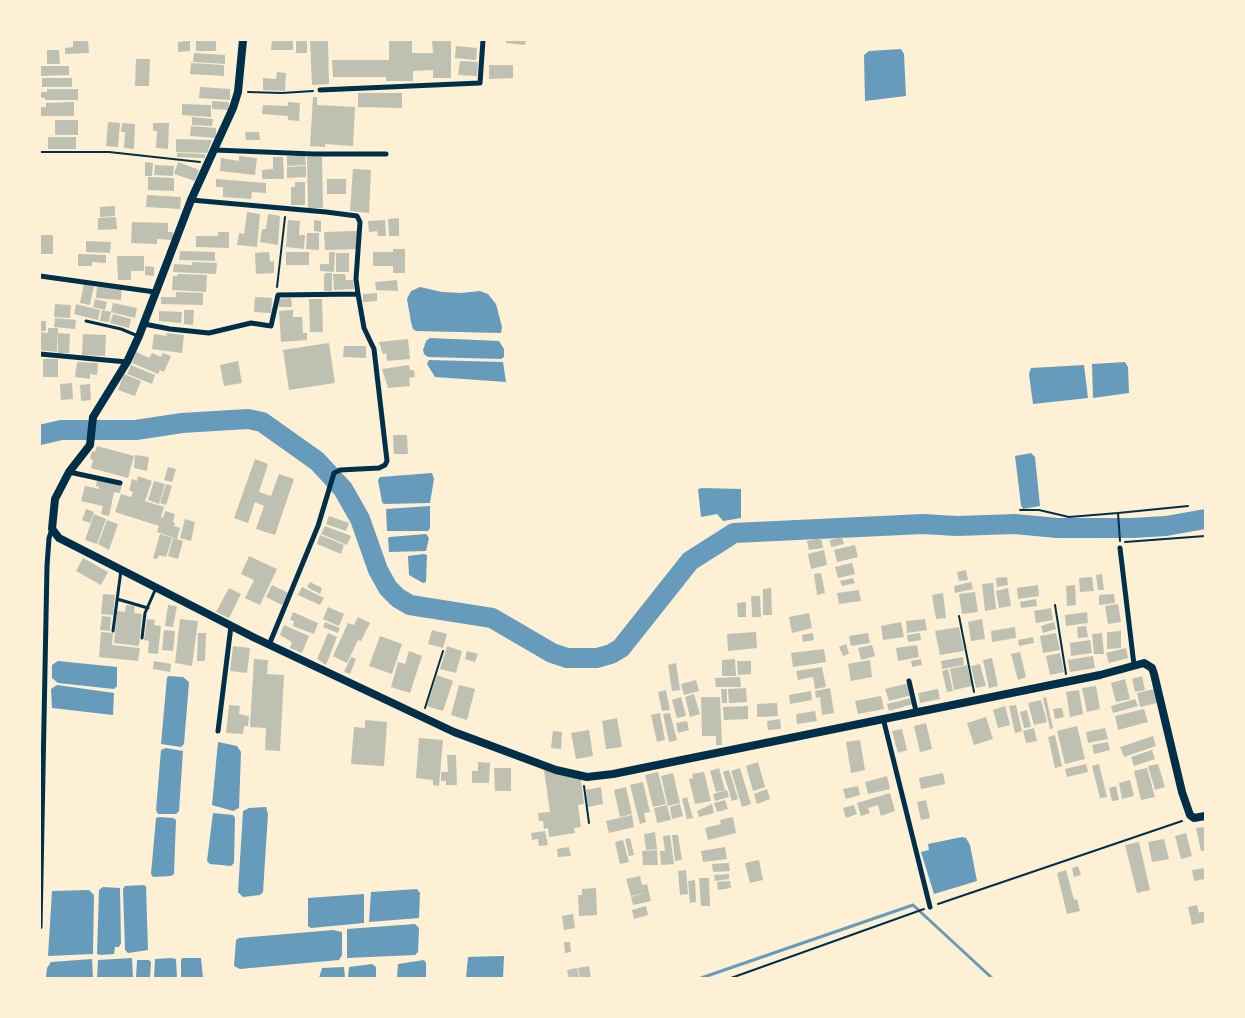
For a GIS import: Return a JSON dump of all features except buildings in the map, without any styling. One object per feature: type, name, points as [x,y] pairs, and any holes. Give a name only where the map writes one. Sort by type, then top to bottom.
[{"type":"street","points":[[40,927],[47,549],[52,529],[55,499],[69,472],[90,446],[93,418],[127,362],[144,324],[191,200],[207,163],[215,150],[238,92],[243,40]]},
{"type":"street","points":[[320,90],[480,84],[483,40]]},
{"type":"street","points":[[215,150],[313,154],[386,154]]},
{"type":"street","points":[[191,200],[286,210],[326,212],[359,218],[358,294],[365,330],[374,349],[387,461],[385,465],[379,468],[334,472],[314,535],[269,644]]},
{"type":"street","points":[[40,276],[155,292]]},
{"type":"street","points":[[144,324],[209,333],[251,324],[271,326],[278,295],[358,294]]},
{"type":"street","points":[[40,354],[127,362]]},
{"type":"street","points":[[69,472],[120,483]]},
{"type":"street","points":[[52,529],[67,543],[231,626],[422,717],[472,739],[556,770],[582,776],[596,777],[1144,664],[1152,668],[1182,792],[1190,815],[1194,818],[1205,817]]},
{"type":"street","points":[[1120,545],[1134,665]]},
{"type":"street","points":[[218,731],[231,626]]},
{"type":"street","points":[[909,681],[916,711]]},
{"type":"street","points":[[883,718],[927,908]]},
{"type":"lane","points":[[86,321],[121,329],[139,336]]},
{"type":"lane","points":[[113,631],[121,569]]},
{"type":"lane","points":[[142,638],[148,608],[156,588]]},
{"type":"lane","points":[[117,599],[148,608]]},
{"type":"path","points":[[238,92],[282,93],[320,90]]},
{"type":"path","points":[[40,152],[109,152],[207,163]]},
{"type":"path","points":[[278,295],[286,210]]},
{"type":"path","points":[[1020,510],[1038,510],[1069,517],[1188,506]]},
{"type":"path","points":[[1118,513],[1120,537]]},
{"type":"path","points":[[1120,545],[1205,536]]},
{"type":"path","points":[[1055,605],[1067,681]]},
{"type":"path","points":[[959,616],[975,700]]},
{"type":"path","points":[[422,717],[443,651]]},
{"type":"path","points":[[582,776],[589,823]]},
{"type":"path","points":[[732,978],[1182,820],[1190,815]]},
{"type":"water","points":[[901,49],[904,54],[906,96],[865,101],[864,55],[869,51]]},
{"type":"water","points":[[420,287],[442,292],[480,291],[488,294],[496,304],[502,327],[501,333],[416,331],[413,329],[411,322],[407,299],[411,291]]},
{"type":"water","points":[[430,338],[499,341],[504,349],[504,357],[501,359],[428,357],[424,354],[423,350],[426,341]]},
{"type":"water","points":[[429,360],[503,362],[506,382],[435,377],[427,364]]},
{"type":"water","points":[[1125,362],[1128,367],[1129,393],[1093,398],[1092,364]]},
{"type":"water","points":[[1084,365],[1088,398],[1033,404],[1029,374],[1031,368]]},
{"type":"water","points":[[1031,453],[1035,457],[1040,506],[1023,509],[1015,456]]},
{"type":"water","points":[[432,473],[434,479],[430,503],[384,504],[382,502],[378,480],[380,477]]},
{"type":"water","points":[[698,489],[741,489],[741,518],[723,521],[717,514],[701,517]]},
{"type":"water","points":[[430,506],[430,528],[428,531],[387,531],[386,509]]},
{"type":"water","points":[[426,534],[429,538],[426,551],[389,552],[388,538],[390,537]]},
{"type":"water","points":[[427,555],[426,582],[423,583],[409,575],[408,556]]},
{"type":"water","points":[[58,661],[117,667],[117,686],[114,689],[58,683],[52,678],[52,665]]},
{"type":"water","points":[[167,677],[183,677],[189,682],[184,744],[181,747],[161,744]]},
{"type":"water","points":[[57,685],[114,693],[113,715],[52,708],[51,689]]},
{"type":"water","points":[[218,742],[237,746],[241,752],[239,808],[233,811],[212,805]]},
{"type":"water","points":[[166,748],[183,751],[179,811],[176,814],[158,814],[156,810],[161,750]]},
{"type":"water","points":[[266,807],[268,814],[263,892],[260,895],[243,897],[238,892],[243,811],[249,808]]},
{"type":"water","points":[[213,813],[233,815],[235,818],[234,863],[231,866],[210,864],[207,861]]},
{"type":"water","points":[[156,818],[176,820],[174,874],[171,876],[153,877],[151,874]]},
{"type":"water","points":[[962,837],[966,838],[970,845],[977,881],[934,894],[921,852],[929,850],[928,844]]},
{"type":"water","points":[[125,886],[146,886],[148,950],[128,953],[125,950],[123,889]]},
{"type":"water","points":[[103,887],[120,888],[121,943],[119,947],[115,947],[114,954],[100,955],[97,954],[99,890]]},
{"type":"water","points":[[417,889],[420,893],[419,918],[369,922],[371,892]]},
{"type":"water","points":[[89,890],[94,895],[93,954],[48,956],[52,891]]},
{"type":"water","points":[[364,894],[364,923],[311,928],[308,926],[308,898]]},
{"type":"water","points":[[415,924],[419,928],[418,952],[415,955],[347,958],[347,929]]},
{"type":"water","points":[[333,930],[342,932],[342,955],[339,960],[240,969],[234,966],[236,940],[239,938]]},
{"type":"water","points":[[504,956],[503,978],[466,978],[468,957]]},
{"type":"water","points":[[132,958],[133,978],[97,978],[98,960]]},
{"type":"water","points":[[201,958],[203,978],[181,978],[181,959]]},
{"type":"water","points":[[92,959],[93,978],[46,978],[47,968],[51,962]]},
{"type":"water","points":[[155,959],[176,959],[177,978],[154,978]]},
{"type":"water","points":[[137,960],[149,960],[151,962],[150,978],[136,978]]},
{"type":"water","points":[[424,960],[426,963],[426,978],[397,978],[398,964]]},
{"type":"water","points":[[372,964],[376,967],[376,978],[348,978],[349,967]]},
{"type":"water","points":[[344,967],[345,978],[319,978],[322,968]]},
{"type":"waterway","points":[[40,435],[61,430],[136,430],[182,423],[248,419],[262,422],[317,461],[343,489],[360,519],[378,570],[388,588],[398,598],[410,605],[492,618],[552,653],[567,658],[597,658],[611,654],[621,648],[690,561],[734,533],[923,524],[957,526],[1015,524],[1057,528],[1132,528],[1166,526],[1205,519]]},
{"type":"waterway","points":[[701,978],[913,905],[992,978]]}]
